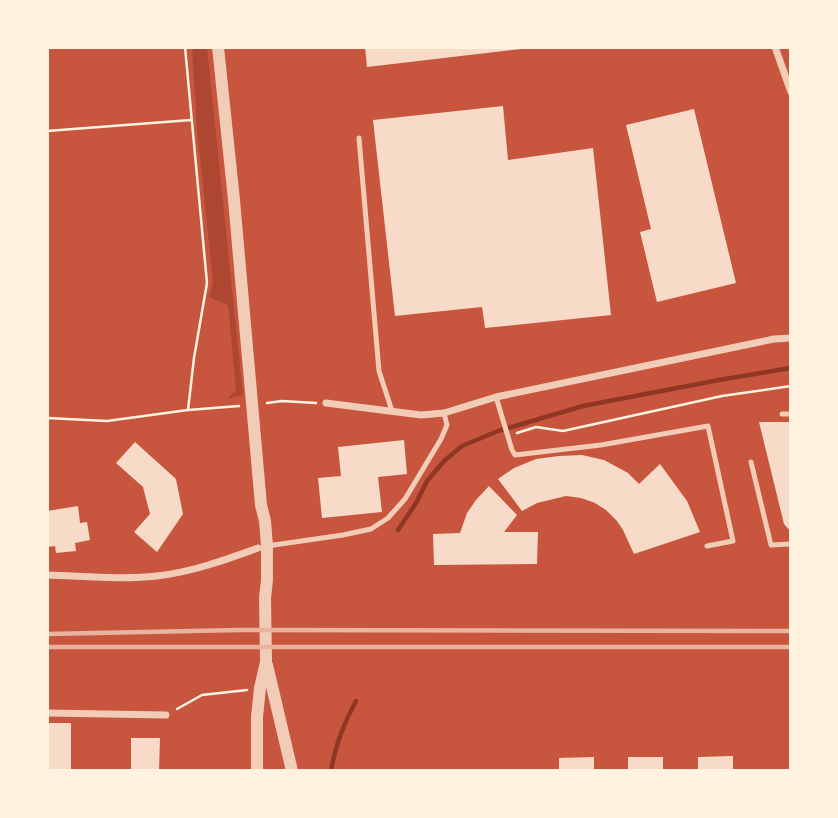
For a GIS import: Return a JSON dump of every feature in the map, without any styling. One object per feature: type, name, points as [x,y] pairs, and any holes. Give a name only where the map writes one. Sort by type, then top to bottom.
[{"type":"street","points":[[218,47],[261,505],[258,529],[262,547],[261,580],[265,598],[266,662],[292,771]]},
{"type":"street","points":[[775,47],[791,92]]},
{"type":"street","points":[[326,403],[421,415],[444,413],[496,397],[774,339],[791,338]]},
{"type":"street","points":[[47,575],[157,576],[213,565],[262,547]]},
{"type":"street","points":[[257,771],[257,717],[266,662]]},
{"type":"street","points":[[47,713],[166,715]]},
{"type":"lane","points":[[359,138],[379,371],[392,411]]},
{"type":"lane","points":[[496,397],[515,455],[601,445],[708,426],[733,541],[707,546]]},
{"type":"lane","points":[[262,547],[370,529],[388,518],[405,499],[441,439],[447,425],[444,413]]},
{"type":"lane","points":[[782,414],[791,414]]},
{"type":"lane","points":[[751,462],[771,545],[791,544]]},
{"type":"path","points":[[185,47],[207,283],[188,410]]},
{"type":"path","points":[[47,131],[192,120]]},
{"type":"path","points":[[508,436],[536,427],[562,431],[722,396],[791,386]]},
{"type":"path","points":[[282,401],[326,403]]},
{"type":"path","points":[[47,418],[107,421],[188,410],[230,408]]},
{"type":"path","points":[[166,715],[202,695],[260,688]]},
{"type":"shaded area","points":[[192,47],[207,47],[243,395],[227,399],[236,390],[228,305],[209,297],[213,282],[197,128]]},
{"type":"building","points":[[365,47],[521,47],[521,49],[367,67]]},
{"type":"building","points":[[503,106],[508,160],[593,148],[611,315],[485,328],[482,307],[395,316],[373,120]]},
{"type":"building","points":[[694,109],[736,283],[657,302],[640,232],[651,229],[626,125]]},
{"type":"building","points":[[759,422],[791,422],[791,532],[784,524]]},
{"type":"building","points":[[404,440],[407,474],[378,477],[382,512],[322,518],[318,478],[341,476],[338,447]]},
{"type":"building","points":[[135,442],[176,479],[183,514],[157,552],[134,532],[150,514],[143,487],[116,463]]},
{"type":"building","points":[[582,455],[604,460],[628,473],[639,484],[660,464],[687,501],[700,532],[634,554],[617,521],[595,503],[566,496],[537,503],[522,511],[498,479],[514,468],[536,459]]},
{"type":"building","points":[[489,486],[517,515],[504,532],[538,532],[537,564],[434,565],[433,534],[460,533],[467,513]]},
{"type":"building","points":[[78,506],[80,523],[87,522],[90,540],[75,543],[76,551],[56,553],[55,546],[47,547],[47,511]]},
{"type":"building","points":[[47,723],[71,723],[71,771],[47,771]]},
{"type":"building","points":[[131,738],[160,738],[159,771],[131,771]]},
{"type":"building","points":[[733,756],[733,771],[698,771],[698,757]]},
{"type":"building","points":[[594,757],[594,771],[559,771],[559,758]]},
{"type":"building","points":[[628,757],[663,757],[663,771],[628,771]]},
{"type":"waterway","points":[[398,530],[427,481],[444,461],[462,446],[498,431],[583,406],[791,368]]},
{"type":"waterway","points":[[331,771],[340,734],[356,701]]},
{"type":"railway","points":[[47,634],[239,630],[791,631]]},
{"type":"railway","points":[[47,647],[791,647]]}]
